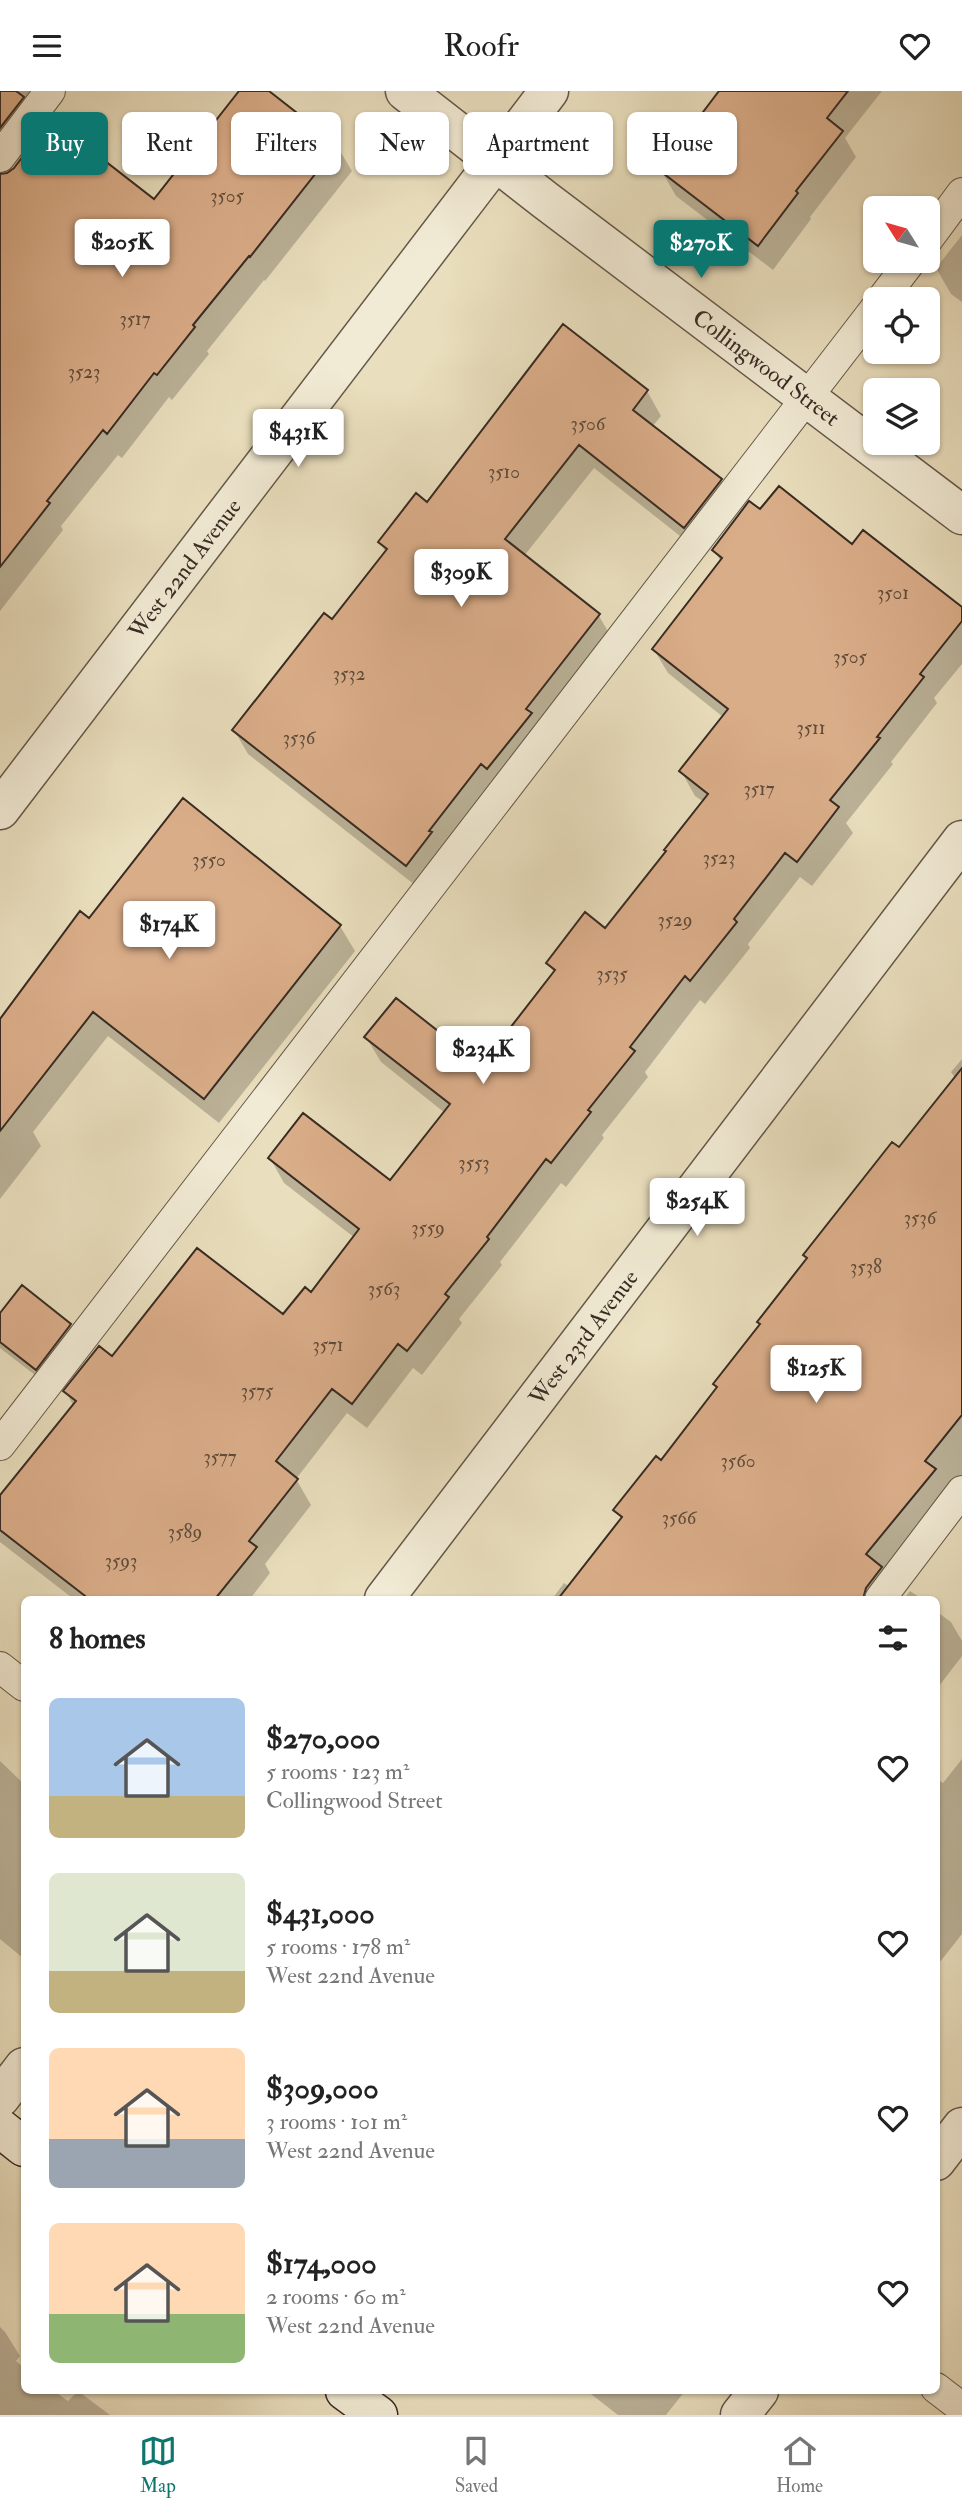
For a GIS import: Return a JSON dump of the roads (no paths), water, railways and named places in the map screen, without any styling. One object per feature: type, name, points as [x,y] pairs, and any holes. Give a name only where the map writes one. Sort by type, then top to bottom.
[{"type":"street","name":"Collingwood Street","points":[[405,91],[463,136]]},
{"type":"street","name":"West 22nd Avenue","points":[[533,112],[549,91]]},
{"type":"street","name":"West 22nd Avenue","points":[[0,810],[484,175]]},
{"type":"street","name":"Collingwood Street","points":[[514,175],[962,515]]},
{"type":"street","name":"West 23rd Avenue","points":[[386,1596],[962,840]]},
{"type":"street","points":[[0,2098],[21,2071]]},
{"type":"street","points":[[940,2156],[962,2127]]},
{"type":"street","points":[[0,2128],[21,2145]]},
{"type":"street","points":[[349,2394],[378,2415]]},
{"type":"street","points":[[740,2415],[758,2394]]},
{"type":"lane","points":[[0,157],[50,91]]},
{"type":"lane","points":[[940,223],[962,194]]},
{"type":"lane","points":[[891,287],[902,273]]},
{"type":"lane","points":[[0,1445],[863,325]]},
{"type":"lane","points":[[882,1596],[962,1491]]},
{"type":"lane","points":[[0,1667],[21,1684]]},
{"type":"lane","points":[[940,2391],[962,2407]]}]
